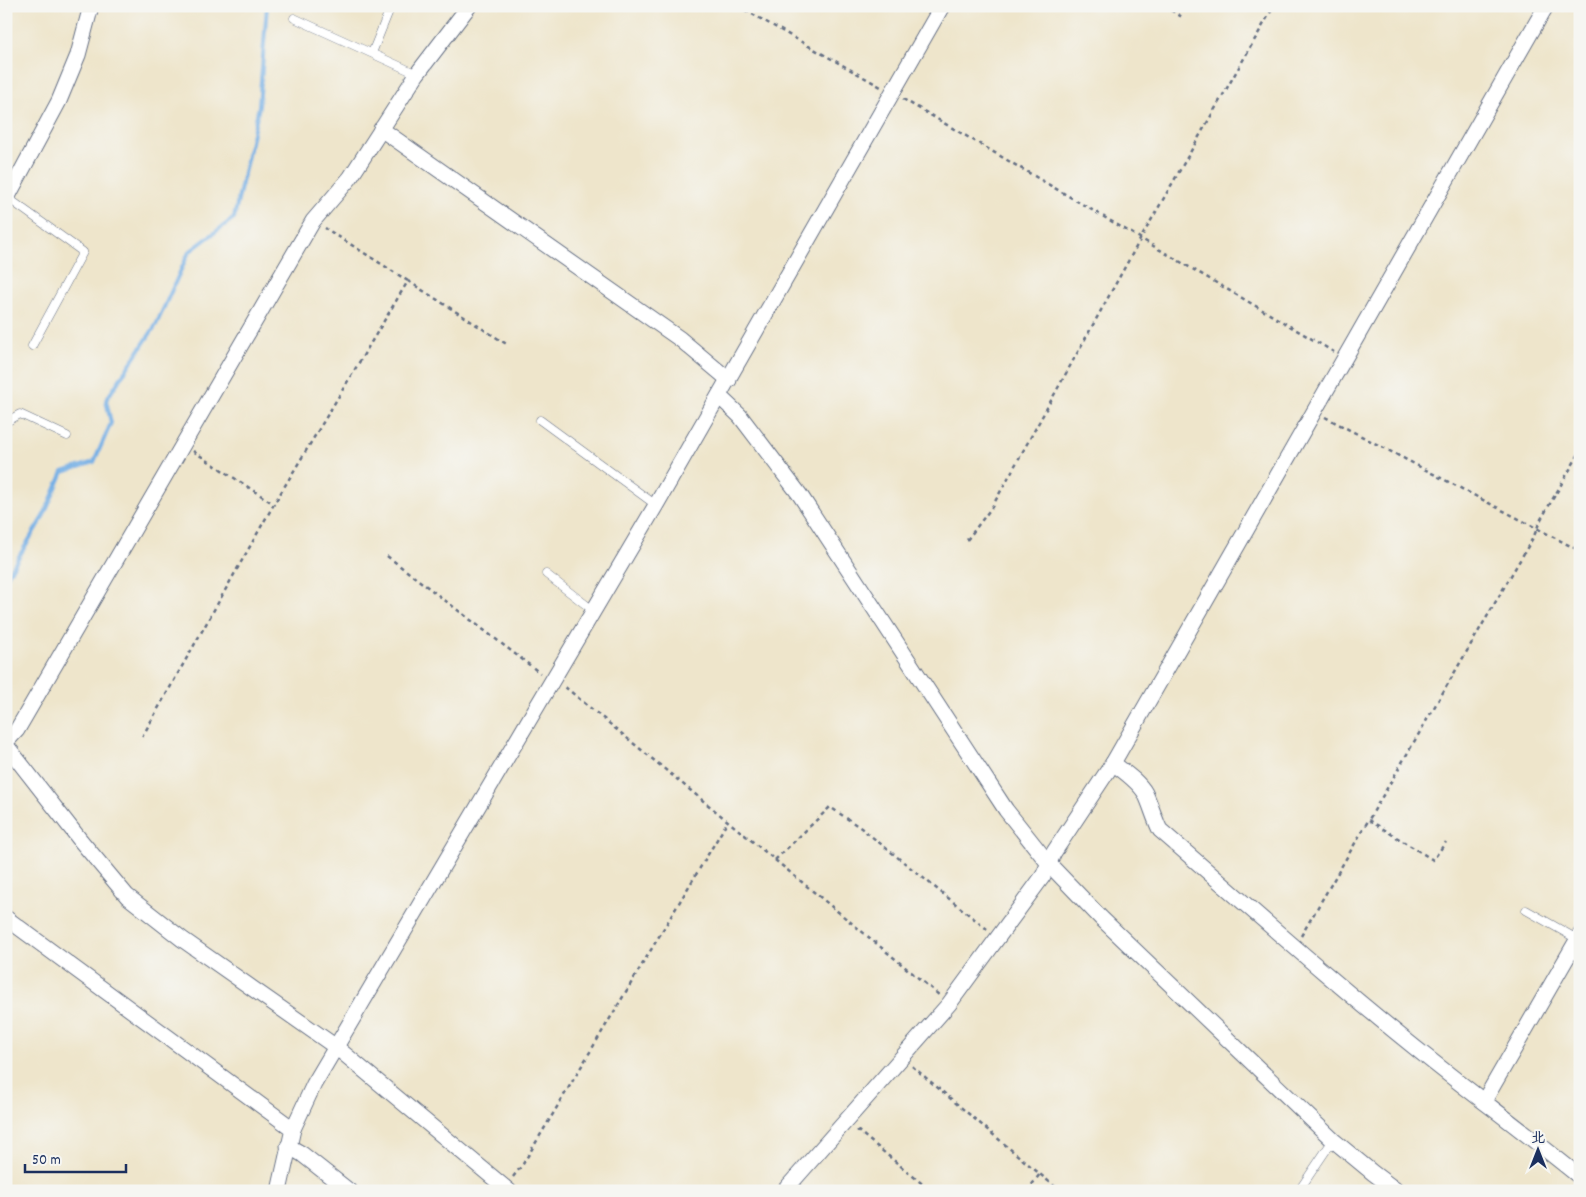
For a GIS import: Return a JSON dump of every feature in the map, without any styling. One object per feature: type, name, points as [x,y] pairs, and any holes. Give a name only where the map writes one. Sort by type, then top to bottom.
[{"type":"street","points":[[7,198],[59,101],[78,55],[91,6]]},
{"type":"street","points":[[469,6],[417,74],[350,178],[313,221],[17,730],[6,743],[81,841],[127,896],[182,939],[334,1050],[507,1189]]},
{"type":"street","points":[[279,1191],[293,1129],[314,1084],[656,505],[894,94],[942,6]]},
{"type":"street","points":[[784,1191],[949,1004],[1043,876],[1054,852],[1109,769],[1546,6]]},
{"type":"street","points":[[381,129],[680,339],[728,380]]},
{"type":"street","points":[[719,396],[740,416],[800,495],[1006,810],[1049,864],[1101,918],[1333,1140],[1373,1174],[1397,1191]]},
{"type":"street","points":[[1109,769],[1138,784],[1146,795],[1160,830],[1295,947],[1428,1059],[1580,1177]]},
{"type":"street","points":[[6,918],[293,1129]]},
{"type":"street","points":[[1484,1101],[1579,937]]},
{"type":"street","points":[[288,1146],[302,1154],[349,1191]]},
{"type":"lane","points":[[372,53],[391,6]]},
{"type":"lane","points":[[294,18],[417,74]]},
{"type":"lane","points":[[7,198],[83,252],[32,346]]},
{"type":"lane","points":[[6,422],[20,414],[67,436]]},
{"type":"lane","points":[[540,420],[656,505]]},
{"type":"lane","points":[[546,574],[594,611]]},
{"type":"lane","points":[[1526,910],[1579,937]]},
{"type":"lane","points":[[1300,1189],[1333,1140]]},
{"type":"path","points":[[738,6],[894,94],[1345,359]]},
{"type":"path","points":[[1164,6],[1182,17]]},
{"type":"path","points":[[967,540],[992,507],[1141,238],[1274,6]]},
{"type":"path","points":[[313,221],[508,345]]},
{"type":"path","points":[[142,737],[274,504],[408,281]]},
{"type":"path","points":[[1315,412],[1580,551]]},
{"type":"path","points":[[183,445],[274,504]]},
{"type":"path","points":[[1295,947],[1534,536],[1580,452]]},
{"type":"path","points":[[387,556],[552,681],[563,686],[949,1004]]},
{"type":"path","points":[[775,860],[830,806],[861,828],[998,938]]},
{"type":"path","points":[[1368,820],[1433,860],[1446,842]]},
{"type":"path","points":[[507,1189],[728,821]]},
{"type":"path","points":[[902,1058],[1060,1191]]},
{"type":"path","points":[[846,1121],[931,1191]]},
{"type":"path","points":[[1028,1191],[1040,1174]]},
{"type":"waterway","points":[[6,578],[44,515],[63,472],[94,462],[111,423],[106,400],[156,325],[189,252],[234,218],[259,106],[267,6]]}]
